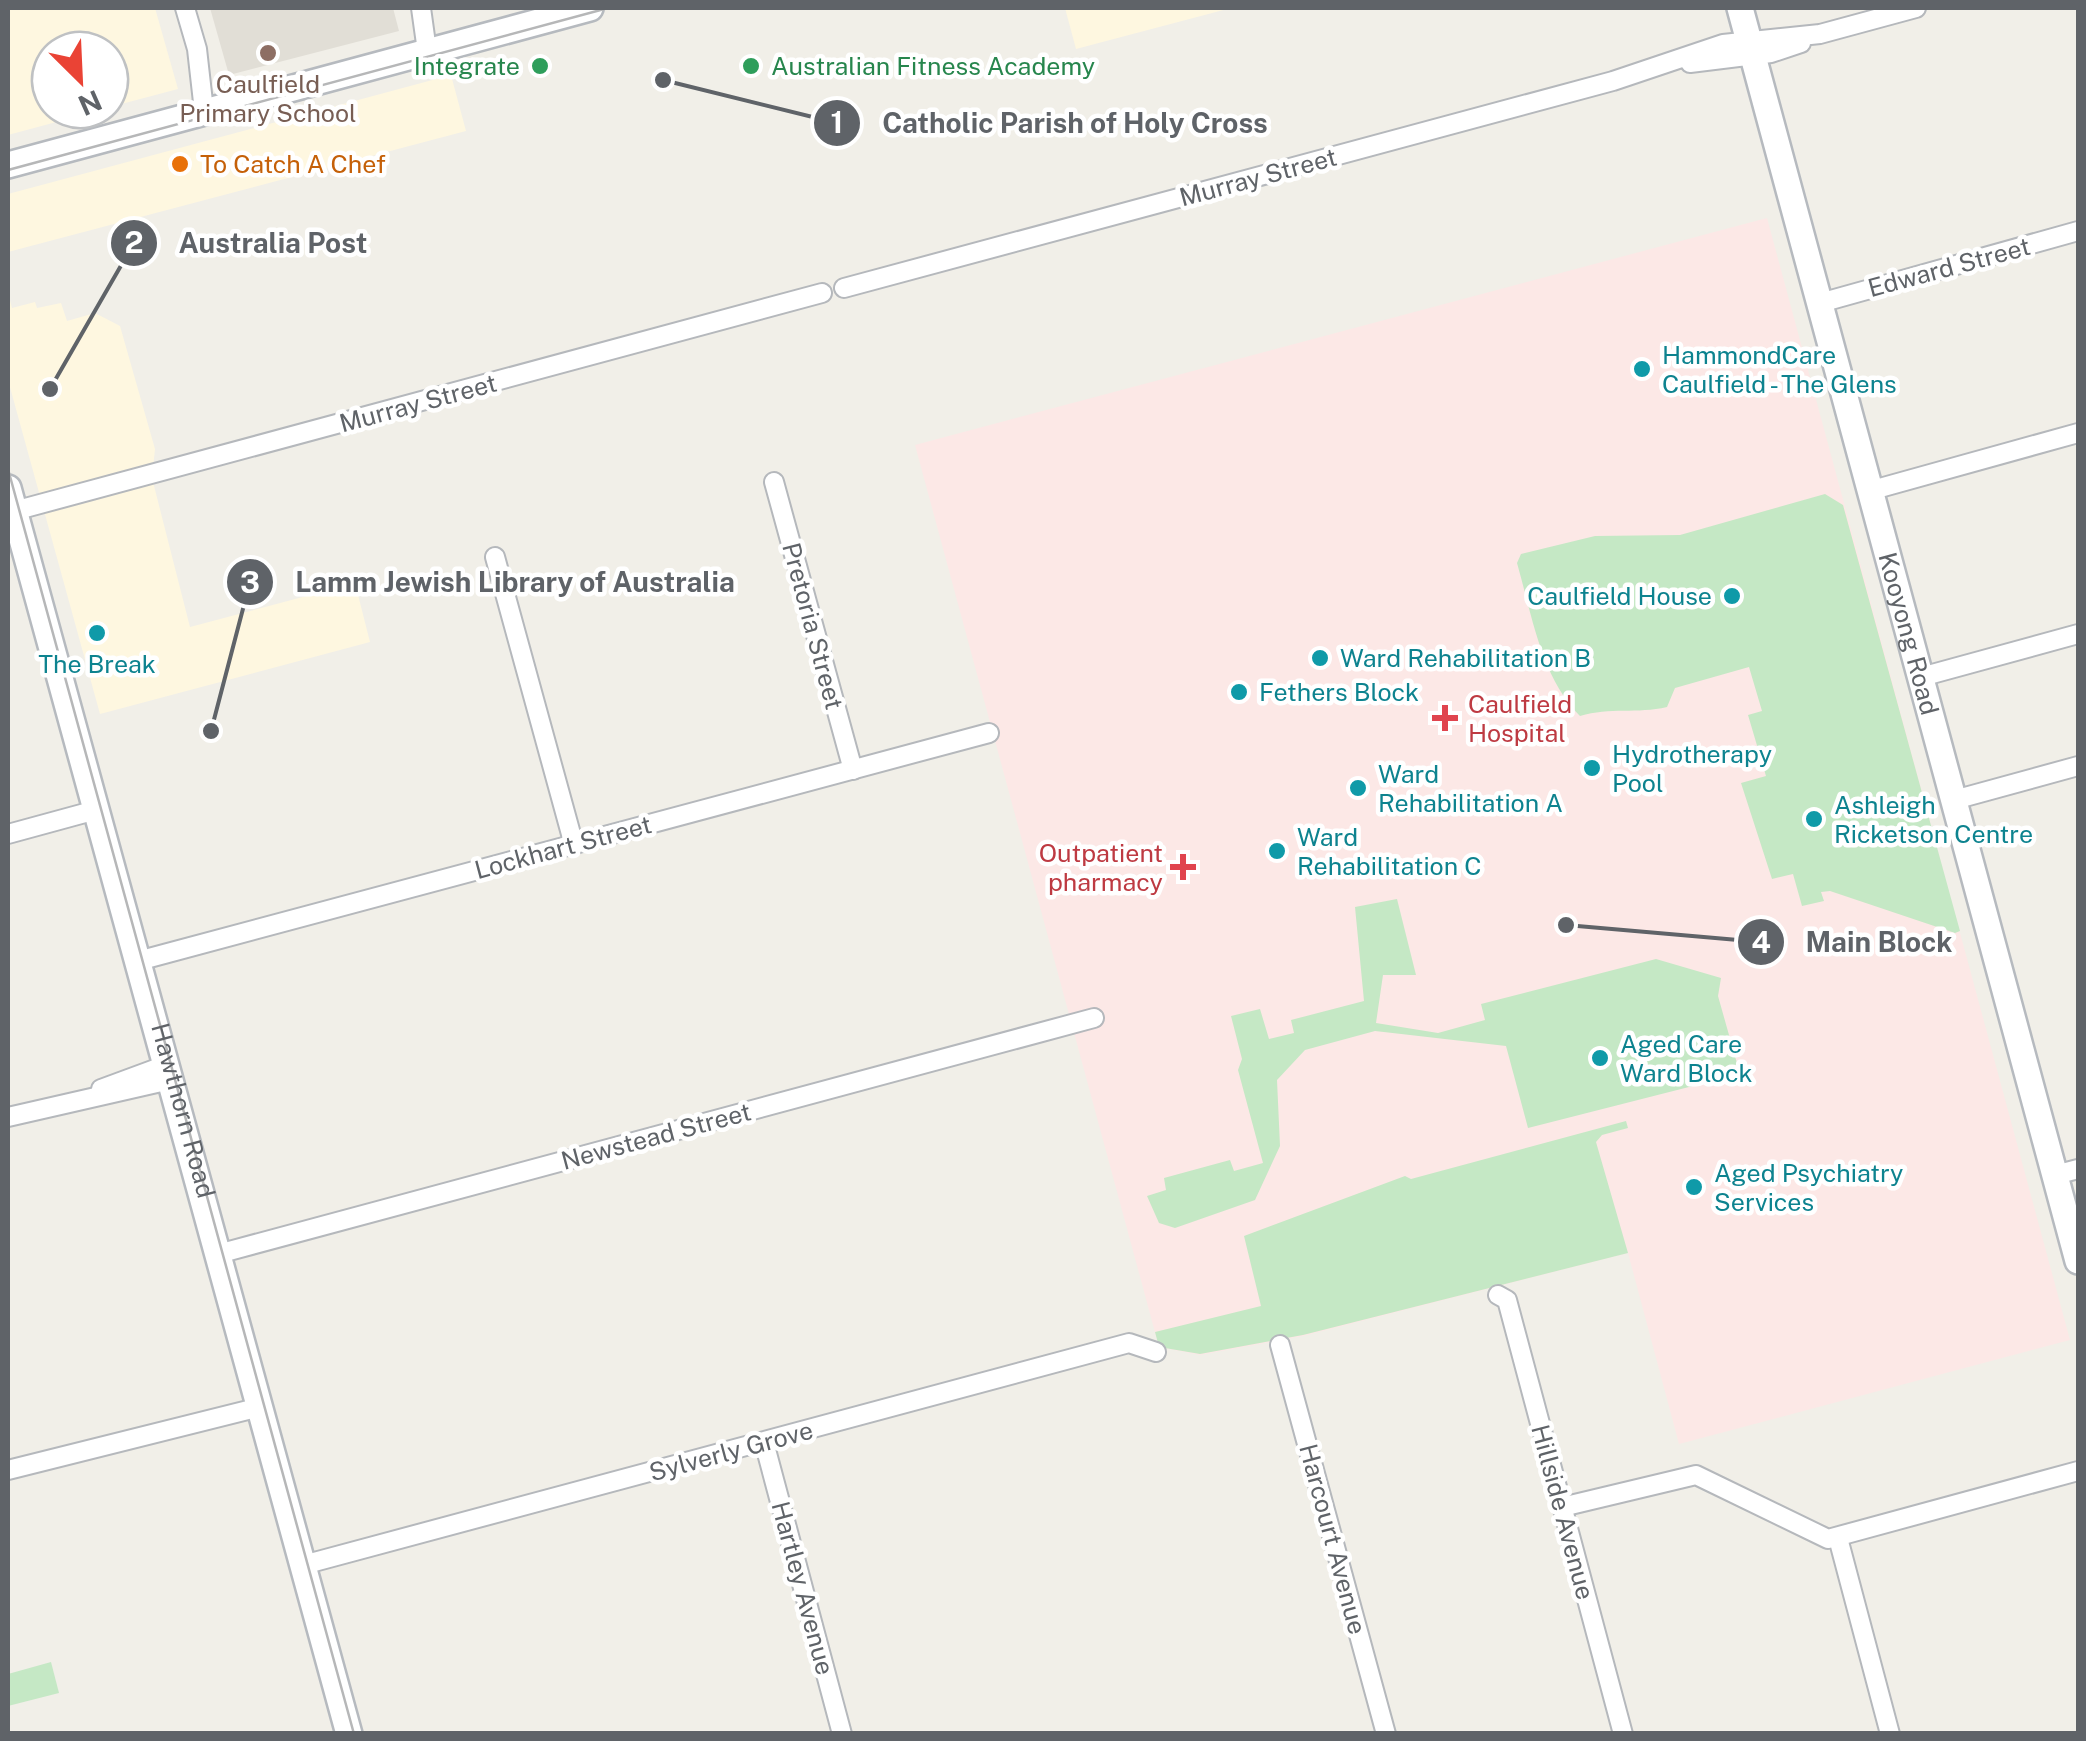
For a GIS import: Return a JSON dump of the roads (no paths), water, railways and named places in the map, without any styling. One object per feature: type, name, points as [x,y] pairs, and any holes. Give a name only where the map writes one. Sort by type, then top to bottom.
[{"type":"street","points":[[185,8],[212,109]]},
{"type":"street","points":[[422,8],[434,50]]},
{"type":"street","points":[[8,164],[590,8]]},
{"type":"street","name":"Kooyong Road","points":[[1740,8],[1954,800],[2067,1172],[2078,1261]]},
{"type":"street","name":"Murray Street","points":[[844,288],[1671,64],[1751,48],[1792,47],[1820,34],[1916,8]]},
{"type":"street","name":"Edward Street","points":[[1820,302],[2078,231]]},
{"type":"street","name":"Murray Street","points":[[11,500],[822,293]]},
{"type":"street","points":[[1869,491],[2078,433]]},
{"type":"street","name":"Pretoria Street","points":[[774,482],[853,770]]},
{"type":"street","name":"Hawthorn Road","points":[[11,500],[349,1734]]},
{"type":"street","points":[[495,557],[574,844]]},
{"type":"street","points":[[1921,677],[2078,634]]},
{"type":"street","name":"Lockhart Street","points":[[138,961],[989,733]]},
{"type":"street","points":[[1954,800],[2078,766]]},
{"type":"street","points":[[8,834],[96,810]]},
{"type":"street","name":"Newstead Street","points":[[218,1254],[1094,1018]]},
{"type":"street","points":[[8,1118],[88,1096],[120,1079],[168,1072]]},
{"type":"street","name":"Hillside Avenue","points":[[1498,1295],[1507,1300],[1622,1734]]},
{"type":"street","name":"Sylverly Grove","points":[[303,1565],[1129,1344],[1156,1352]]},
{"type":"street","name":"Harcourt Avenue","points":[[1280,1344],[1386,1734]]},
{"type":"street","points":[[8,1470],[258,1402]]},
{"type":"street","name":"Hartley Avenue","points":[[764,1442],[842,1734]]},
{"type":"street","points":[[1562,1507],[1696,1475],[1805,1531],[1838,1538],[2078,1471]]},
{"type":"street","points":[[1838,1538],[1890,1734]]},
{"type":"tram line","points":[[8,170],[608,8]]},
{"type":"tram line","points":[[8,469],[354,1734]]},
{"type":"place","name":"Caulfield Primary School","points":[[268,53]]},
{"type":"place","name":"Integrate","points":[[540,66]]},
{"type":"place","name":"Australian Fitness Academy","points":[[751,66]]},
{"type":"place","name":"Catholic Parish of Holy Cross","points":[[663,80]]},
{"type":"place","name":"To Catch A Chef","points":[[180,164]]},
{"type":"place","name":"HammondCare Caulfield - The Glens","points":[[1642,369]]},
{"type":"place","name":"Australia Post","points":[[50,389]]},
{"type":"place","name":"Caulfield House","points":[[1732,596]]},
{"type":"place","name":"The Break","points":[[97,633]]},
{"type":"place","name":"Ward Rehabilitation B","points":[[1320,658]]},
{"type":"place","name":"Fethers Block","points":[[1239,692]]},
{"type":"place","name":"Caulfield Hospital","points":[[1445,718]]},
{"type":"place","name":"Lamm Jewish Library of Australia","points":[[211,731]]},
{"type":"place","name":"Hydrotherapy Pool","points":[[1592,768]]},
{"type":"place","name":"Ward Rehabilitation A","points":[[1358,788]]},
{"type":"place","name":"Ashleigh Ricketson Centre","points":[[1814,819]]},
{"type":"place","name":"Ward Rehabilitation C","points":[[1277,851]]},
{"type":"place","name":"Outpatient pharmacy","points":[[1183,867]]},
{"type":"place","name":"Main Block","points":[[1566,925]]},
{"type":"place","name":"Aged Care Ward Block","points":[[1600,1058]]},
{"type":"place","name":"Aged Psychiatry Services","points":[[1694,1187]]}]
